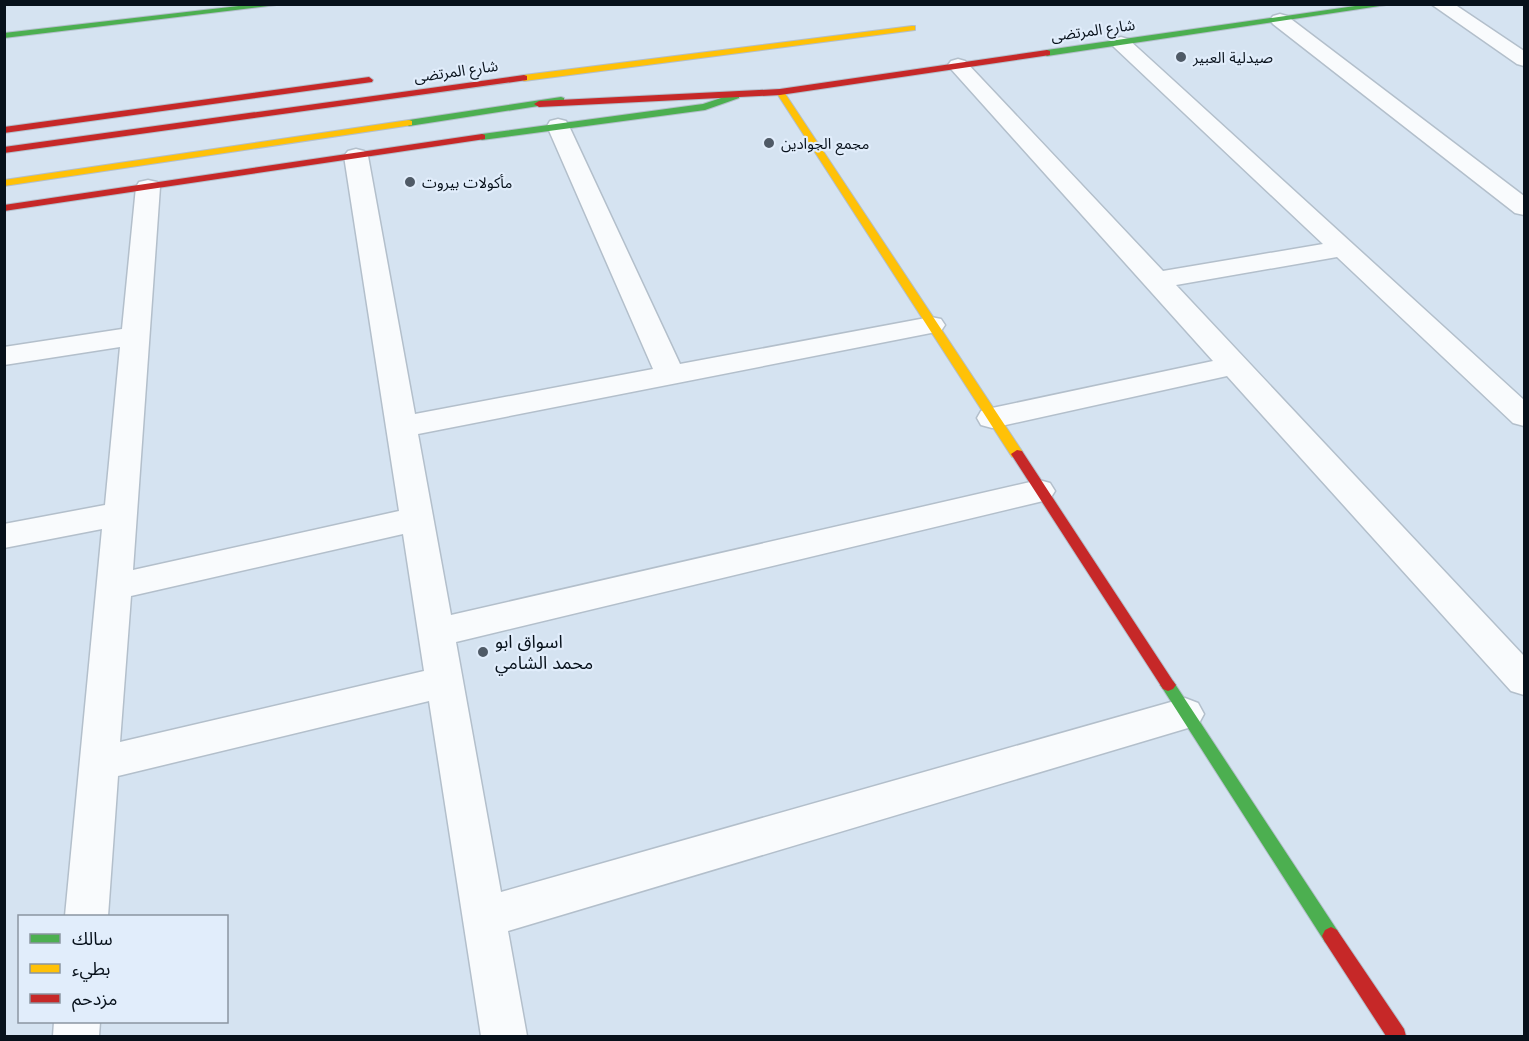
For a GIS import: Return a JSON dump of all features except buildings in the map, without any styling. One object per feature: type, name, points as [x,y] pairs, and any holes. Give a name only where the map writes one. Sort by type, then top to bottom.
[{"type":"main road","points":[[4,36],[281,4]]},
{"type":"main road","name":"شارع المرتضى","points":[[611,96],[736,96],[780,92],[1389,4]]},
{"type":"main road","name":"شارع المرتضى","points":[[4,150],[751,46],[912,28]]},
{"type":"main road","points":[[4,129],[369,80]]},
{"type":"main road","name":"شارع المرتضى","points":[[4,183],[539,104],[708,84],[801,89]]},
{"type":"main road","points":[[471,86],[476,113]]},
{"type":"main road","points":[[780,92],[1396,1036]]},
{"type":"main road","points":[[4,208],[558,126],[705,107],[736,96]]},
{"type":"main road","points":[[188,156],[204,162],[251,171]]},
{"type":"street","points":[[1440,4],[1524,60]]},
{"type":"street","points":[[1280,21],[1524,208]]},
{"type":"street","points":[[1121,43],[1524,416]]},
{"type":"street","points":[[958,65],[1524,680]]},
{"type":"street","points":[[558,126],[670,375]]},
{"type":"street","points":[[356,156],[504,1036]]},
{"type":"street","points":[[86,915],[148,186]]},
{"type":"street","points":[[1156,280],[1343,248]]},
{"type":"street","points":[[401,427],[931,325]]},
{"type":"street","points":[[4,356],[135,336]]},
{"type":"street","points":[[992,418],[1234,365]]},
{"type":"street","points":[[435,633],[1039,491]]},
{"type":"street","points":[[4,536],[120,514]]},
{"type":"street","points":[[114,587],[416,519]]},
{"type":"street","points":[[99,764],[443,682]]},
{"type":"street","points":[[483,918],[1185,714]]},
{"type":"traffic: fast","points":[[4,36],[281,4]]},
{"type":"traffic: fast","points":[[1047,53],[1389,4]]},
{"type":"traffic: fast","points":[[482,137],[705,107],[736,96]]},
{"type":"traffic: fast","points":[[409,123],[561,100]]},
{"type":"traffic: fast","points":[[1168,685],[1331,936]]},
{"type":"traffic: slow","points":[[524,78],[912,28]]},
{"type":"traffic: slow","points":[[780,92],[1017,454]]},
{"type":"traffic: slow","points":[[4,183],[409,123]]},
{"type":"traffic: jam","points":[[539,104],[780,92],[1047,53]]},
{"type":"traffic: jam","points":[[4,150],[524,78]]},
{"type":"traffic: jam","points":[[4,130],[369,80]]},
{"type":"traffic: jam","points":[[4,208],[482,137]]},
{"type":"traffic: jam","points":[[1017,454],[1168,685]]},
{"type":"traffic: jam","points":[[1331,936],[1397,1036]]},
{"type":"place","name":"صيدلية العبير","points":[[1181,57]]},
{"type":"place","name":"مجمع الجوادين","points":[[769,143]]},
{"type":"place","name":"مأكولات بيروت","points":[[410,182]]},
{"type":"place","name":"اسواق ابو محمد الشامي","points":[[483,652]]}]
